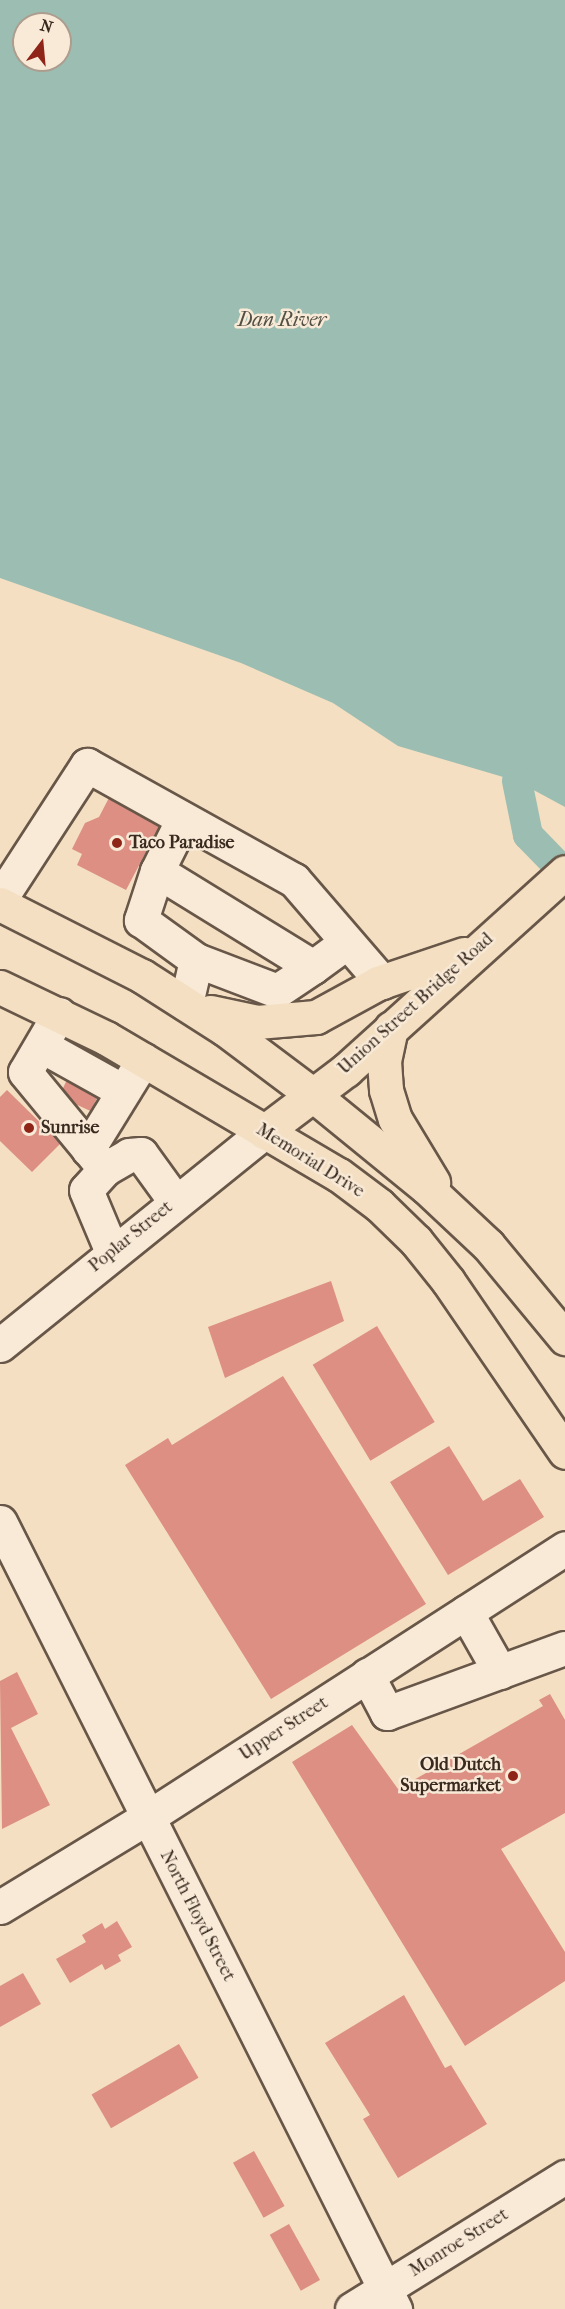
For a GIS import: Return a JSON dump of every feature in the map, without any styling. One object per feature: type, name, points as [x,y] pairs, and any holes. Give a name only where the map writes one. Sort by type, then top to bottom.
[{"type":"main road","name":"Union Street Bridge Road","points":[[264,1131],[313,1095],[391,1028],[565,872]]},
{"type":"main road","points":[[0,904],[57,930],[189,1006],[313,1095],[450,1209],[488,1245],[565,1338]]},
{"type":"main road","points":[[189,1006],[257,1022],[284,1022],[316,1017],[382,982],[479,947]]},
{"type":"main road","name":"Memorial Drive","points":[[0,987],[59,1014],[143,1060],[339,1175],[379,1205],[416,1241],[565,1452]]},
{"type":"main road","points":[[391,1028],[384,1061],[386,1090],[395,1119],[450,1209]]},
{"type":"street","points":[[0,899],[87,765],[294,880],[382,982]]},
{"type":"street","points":[[183,819],[157,871],[141,920],[196,960],[277,991],[347,942]]},
{"type":"street","points":[[157,871],[313,967]]},
{"type":"street","points":[[189,1006],[196,960]]},
{"type":"street","points":[[59,1014],[26,1072],[96,1159]]},
{"type":"street","points":[[42,1046],[123,1091]]},
{"type":"street","points":[[112,1252],[86,1190],[123,1091],[143,1060]]},
{"type":"street","name":"Poplar Street","points":[[0,1345],[264,1131]]},
{"type":"street","points":[[96,1159],[141,1154],[175,1201]]},
{"type":"street","name":"North Floyd Street","points":[[0,1522],[390,2299]]},
{"type":"street","name":"Upper Street","points":[[0,1907],[148,1817],[565,1548]]},
{"type":"street","points":[[466,1612],[500,1672]]},
{"type":"street","points":[[366,1675],[387,1713],[565,1648]]},
{"type":"street","name":"Monroe Street","points":[[352,2309],[390,2299],[565,2177]]},
{"type":"water","name":"Dan River","points":[[0,0],[565,0],[565,807],[517,781],[398,746],[333,703],[241,663],[0,578]]},
{"type":"building","points":[[111,794],[163,820],[126,890],[77,865],[82,854],[72,849],[85,823],[99,817]]},
{"type":"building","points":[[71,1071],[103,1086],[91,1111],[59,1096]]},
{"type":"building","points":[[7,1090],[61,1143],[32,1172],[0,1141],[0,1097]]},
{"type":"building","points":[[331,1281],[344,1321],[225,1378],[208,1327]]},
{"type":"building","points":[[377,1326],[435,1422],[370,1461],[313,1365]]},
{"type":"building","points":[[283,1376],[426,1604],[271,1699],[125,1465],[168,1438],[172,1445]]},
{"type":"building","points":[[449,1446],[483,1501],[520,1479],[544,1517],[448,1575],[390,1482]]},
{"type":"building","points":[[17,1672],[38,1714],[11,1728],[50,1805],[2,1829],[0,1681]]},
{"type":"building","points":[[550,1694],[565,1720],[565,1813],[501,1849],[565,1952],[565,1981],[465,2046],[292,1762],[352,1725],[398,1789],[543,1706],[539,1700]]},
{"type":"building","points":[[117,1921],[132,1947],[118,1955],[121,1961],[105,1970],[102,1964],[70,1983],[56,1959],[86,1942],[82,1935],[102,1923],[105,1929]]},
{"type":"building","points":[[23,1973],[41,2004],[0,2027],[0,1986]]},
{"type":"building","points":[[404,1995],[445,2068],[451,2065],[487,2124],[398,2178],[363,2119],[370,2115],[325,2043]]},
{"type":"building","points":[[179,2044],[198,2078],[111,2128],[92,2094]]},
{"type":"building","points":[[254,2151],[285,2206],[264,2218],[233,2163]]},
{"type":"building","points":[[289,2224],[320,2280],[301,2291],[270,2235]]},
{"type":"waterway","points":[[517,781],[528,835],[565,873]]},
{"type":"place","name":"Taco Paradise","points":[[117,843]]},
{"type":"place","name":"Sunrise","points":[[29,1128]]},
{"type":"place","name":"Old Dutch Supermarket","points":[[513,1776]]}]
